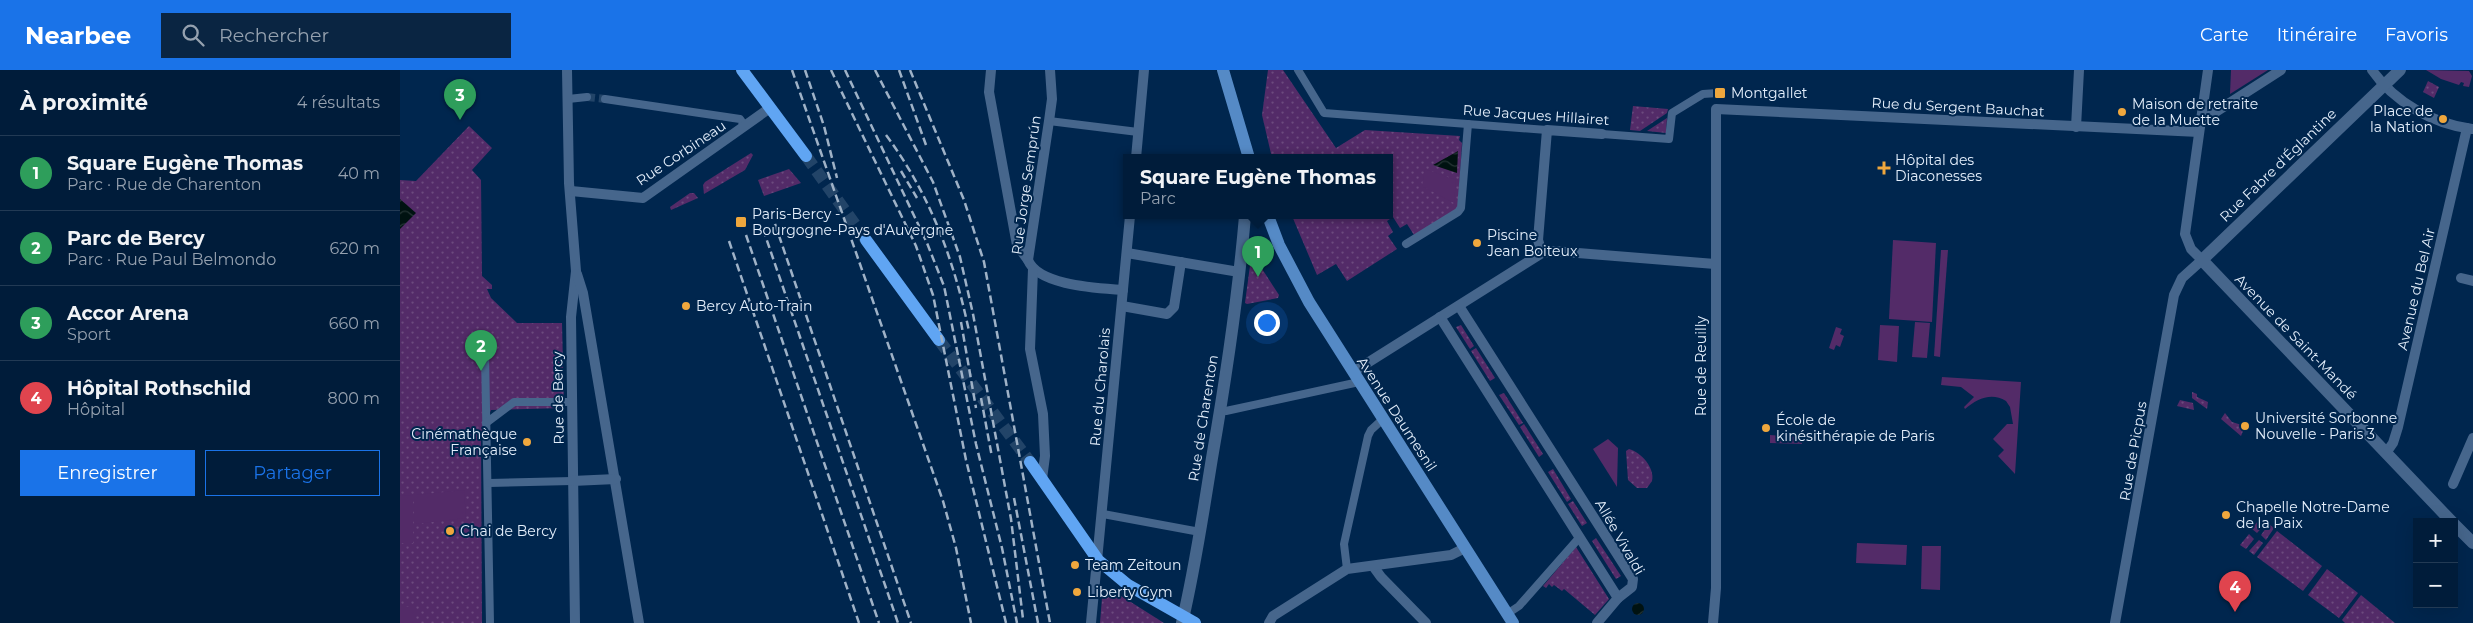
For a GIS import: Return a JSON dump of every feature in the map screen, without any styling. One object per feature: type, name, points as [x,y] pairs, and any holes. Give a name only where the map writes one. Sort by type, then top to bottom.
[{"type":"main road","points":[[742,70],[806,156]]},
{"type":"main road","points":[[1223,70],[1248,154]]},
{"type":"main road","name":"Avenue Daumesnil","points":[[1269,219],[1278,245],[1309,302],[1510,619]]},
{"type":"main road","points":[[866,240],[939,340]]},
{"type":"main road","points":[[1030,462],[1098,560],[1128,585],[1183,619],[1195,623]]},
{"type":"street","name":"Rue de Bercy","points":[[567,70],[576,271],[571,317],[575,623]]},
{"type":"street","points":[[991,70],[989,92],[1017,245],[1030,264],[1030,349],[1043,414],[1045,456],[1042,479]]},
{"type":"street","name":"Rue Jorge Semprún","points":[[1050,70],[1052,100],[1030,264],[1068,285],[1124,290]]},
{"type":"street","points":[[1136,154],[1144,70]]},
{"type":"street","name":"Rue Jacques Hillairet","points":[[1298,70],[1324,113],[1669,139],[1672,113],[1703,94],[1717,93]]},
{"type":"street","points":[[2076,127],[2079,70]]},
{"type":"street","points":[[2202,260],[2190,246],[2185,234],[2208,70]]},
{"type":"street","points":[[2200,127],[2281,70]]},
{"type":"street","points":[[2372,70],[2384,85],[2424,114],[2470,128]]},
{"type":"street","name":"Rue Fabre d'Églantine","points":[[2178,283],[2400,70]]},
{"type":"street","points":[[568,99],[587,97]]},
{"type":"street","points":[[605,98],[740,119],[745,126]]},
{"type":"street","name":"Rue Corbineau","points":[[571,191],[643,198],[770,108]]},
{"type":"street","name":"Rue du Sergent Bauchat","points":[[1716,109],[2076,127],[2200,127]]},
{"type":"street","name":"Rue de Reuilly","points":[[1713,623],[1716,588],[1716,109]]},
{"type":"street","points":[[1049,121],[1138,132]]},
{"type":"street","points":[[1406,244],[1458,212],[1461,208],[1468,124]]},
{"type":"street","name":"Avenue du Bel Air","points":[[2386,453],[2393,442],[2398,427],[2470,128]]},
{"type":"street","points":[[1542,253],[1538,240],[1547,130]]},
{"type":"street","name":"Rue du Charolais","points":[[1090,623],[1103,514],[1130,219]]},
{"type":"street","name":"Rue de Charenton","points":[[1183,619],[1200,532],[1220,410],[1245,219]]},
{"type":"street","points":[[1220,410],[1226,411],[1356,377],[1440,318],[1542,253],[1553,251],[1715,264]]},
{"type":"street","points":[[1127,253],[1239,272]]},
{"type":"street","name":"Avenue de Saint-Mandé","points":[[2202,260],[2448,518]]},
{"type":"street","points":[[1122,306],[1167,314],[1170,312],[1174,307],[1181,262]]},
{"type":"street","name":"Rue de Bercy","points":[[576,271],[583,292],[639,623]]},
{"type":"street","points":[[2460,278],[2473,281]]},
{"type":"street","name":"Rue de Picpus","points":[[2115,623],[2178,283]]},
{"type":"street","name":"Allée Vivaldi","points":[[1459,306],[1633,579],[1632,587],[1618,598],[1597,623]]},
{"type":"street","points":[[1440,318],[1618,598]]},
{"type":"street","points":[[485,354],[489,483],[490,623]]},
{"type":"street","points":[[486,423],[514,402],[572,402]]},
{"type":"street","points":[[1347,569],[1344,544],[1368,436],[1371,430],[1383,419]]},
{"type":"street","points":[[2454,484],[2473,438]]},
{"type":"street","points":[[489,483],[616,479]]},
{"type":"street","points":[[1103,514],[1200,532]]},
{"type":"street","name":"Avenue de Saint-Mandé","points":[[2458,528],[2473,543]]},
{"type":"street","points":[[1510,619],[1519,606],[1579,538]]},
{"type":"street","points":[[1269,623],[1273,616],[1347,569],[1451,555],[1465,548]]},
{"type":"street","points":[[1374,566],[1381,577],[1426,623]]},
{"type":"shaded area","points":[[1268,70],[1283,70],[1336,148],[1365,130],[1460,136],[1459,140],[1462,143],[1458,209],[1414,235],[1407,224],[1400,228],[1393,217],[1393,154],[1271,154],[1262,115]]},
{"type":"shaded area","points":[[2231,70],[2268,70],[2230,94]]},
{"type":"shaded area","points":[[2426,70],[2469,71],[2472,76],[2469,87],[2463,86],[2464,83],[2461,82],[2459,85],[2441,79]]},
{"type":"shaded area","points":[[2428,81],[2439,87],[2434,98],[2423,92]]},
{"type":"shaded area","points":[[1633,106],[1668,109],[1667,113],[1640,131],[1630,130]]},
{"type":"shaded area","points":[[1667,118],[1666,133],[1647,131]]},
{"type":"shaded area","points":[[469,126],[492,148],[472,170],[481,180],[482,276],[492,285],[492,289],[487,289],[491,298],[517,323],[562,323],[564,408],[491,410],[481,434],[482,623],[400,623],[400,180],[416,181]]},
{"type":"shaded area","points":[[751,153],[753,155],[745,170],[704,194],[703,185],[705,182]]},
{"type":"shaded area","points":[[789,169],[801,183],[764,196],[758,180]]},
{"type":"shaded area","points":[[1425,169],[1456,180],[1454,203],[1422,186]]},
{"type":"shaded area","points":[[690,193],[694,193],[698,198],[671,210],[670,207]]},
{"type":"shaded area","points":[[1293,219],[1390,219],[1387,221],[1393,232],[1388,236],[1397,249],[1347,281],[1336,264],[1317,275]]},
{"type":"shaded area","points":[[1893,240],[1936,243],[1932,322],[1889,319]]},
{"type":"shaded area","points":[[1941,250],[1948,250],[1940,357],[1934,356]]},
{"type":"shaded area","points":[[1251,258],[1255,258],[1279,295],[1278,298],[1245,303]]},
{"type":"shaded area","points":[[1915,322],[1930,323],[1927,358],[1912,357]]},
{"type":"shaded area","points":[[1461,325],[1474,346],[1470,349],[1456,327]]},
{"type":"shaded area","points":[[1880,325],[1899,326],[1897,362],[1878,360]]},
{"type":"shaded area","points":[[1836,327],[1842,329],[1840,334],[1844,336],[1840,347],[1836,345],[1834,350],[1829,348]]},
{"type":"shaded area","points":[[1476,348],[1495,378],[1490,381],[1471,351]]},
{"type":"shaded area","points":[[1942,377],[2021,382],[2015,474],[1998,456],[2004,450],[1993,439],[2007,424],[2013,424],[2010,407],[2006,401],[1995,397],[1984,398],[1974,402],[1965,409],[1964,407],[1974,397],[1961,387],[1941,385]]},
{"type":"shaded area","points":[[2192,392],[2197,394],[2197,397],[2208,402],[2207,409],[2192,398]]},
{"type":"shaded area","points":[[1504,393],[1523,423],[1519,425],[1499,395]]},
{"type":"shaded area","points":[[2180,400],[2193,403],[2194,410],[2177,406]]},
{"type":"shaded area","points":[[2225,413],[2232,422],[2245,426],[2241,436],[2221,419]]},
{"type":"shaded area","points":[[1524,424],[1543,454],[1539,457],[1520,427]]},
{"type":"shaded area","points":[[1770,435],[1802,437],[1802,444],[1770,443]]},
{"type":"shaded area","points":[[1608,439],[1618,448],[1617,487],[1593,449]]},
{"type":"shaded area","points":[[1629,449],[1638,453],[1649,466],[1652,481],[1647,488],[1637,488],[1628,480],[1626,451]]},
{"type":"shaded area","points":[[1553,469],[1571,499],[1567,502],[1548,472]]},
{"type":"shaded area","points":[[464,490],[466,518],[416,524],[416,495]]},
{"type":"shaded area","points":[[413,495],[413,543],[400,543],[400,496]]},
{"type":"shaded area","points":[[1573,501],[1587,523],[1582,526],[1568,504]]},
{"type":"shaded area","points":[[2260,518],[2267,522],[2257,533],[2252,529]]},
{"type":"shaded area","points":[[2269,524],[2274,528],[2266,540],[2261,535]]},
{"type":"shaded area","points":[[2277,531],[2322,566],[2303,591],[2257,557]]},
{"type":"shaded area","points":[[2249,534],[2254,539],[2246,549],[2240,545]]},
{"type":"shaded area","points":[[1596,538],[1621,576],[1616,579],[1592,541]]},
{"type":"shaded area","points":[[2259,540],[2263,543],[2254,555],[2249,551]]},
{"type":"shaded area","points":[[1857,543],[1907,545],[1906,565],[1856,563]]},
{"type":"shaded area","points":[[1922,546],[1941,546],[1940,590],[1921,589]]},
{"type":"shaded area","points":[[1576,547],[1609,599],[1595,615],[1564,589],[1562,591],[1549,584],[1546,588],[1543,586]]},
{"type":"shaded area","points":[[2327,569],[2358,593],[2339,618],[2308,595]]},
{"type":"shaded area","points":[[1110,591],[1115,592],[1164,623],[1100,623],[1102,598]]},
{"type":"shaded area","points":[[2361,595],[2395,623],[2345,623],[2342,620]]},
{"type":"shaded area","points":[[400,607],[414,607],[414,623],[400,623]]},
{"type":"water","points":[[1458,151],[1457,173],[1433,165]]},
{"type":"water","points":[[400,199],[416,213],[400,229]]},
{"type":"water","points":[[1636,603],[1640,603],[1644,609],[1640,615],[1636,615],[1632,611],[1632,607]]},
{"type":"tunnel","points":[[587,97],[605,99]]},
{"type":"tunnel","points":[[806,156],[866,240]]},
{"type":"tunnel","points":[[939,340],[1030,462]]},
{"type":"railway","points":[[792,70],[943,501],[956,548],[971,623]]},
{"type":"railway","points":[[805,70],[824,126],[837,178]]},
{"type":"railway","points":[[831,70],[916,246],[933,295],[966,460],[1006,623]]},
{"type":"railway","points":[[845,70],[927,243],[944,286],[976,444],[1002,548],[1017,623]]},
{"type":"railway","points":[[875,70],[933,182],[960,257],[973,314],[1011,519],[1023,619]]},
{"type":"railway","points":[[899,70],[926,145]]},
{"type":"railway","points":[[910,70],[964,200],[984,262],[1050,623]]},
{"type":"railway","points":[[886,135],[902,157],[928,204],[948,253],[969,331]]},
{"type":"railway","points":[[901,171],[917,198]]},
{"type":"railway","points":[[775,224],[911,623]]},
{"type":"railway","points":[[763,229],[898,623]]},
{"type":"railway","points":[[746,235],[879,623]]},
{"type":"railway","points":[[729,241],[859,623]]},
{"type":"railway","points":[[961,322],[976,408]]},
{"type":"railway","points":[[981,398],[992,457]]},
{"type":"railway","points":[[1014,498],[1038,623]]},
{"type":"place","name":"Montgallet","points":[[1720,93]]},
{"type":"place","name":"Maison de retraite de la Muette","points":[[2122,112]]},
{"type":"place","name":"Place de la Nation","points":[[2443,119]]},
{"type":"place","name":"Accor Arena","points":[[460,120]]},
{"type":"place","name":"Hôpital des Diaconesses","points":[[1884,168]]},
{"type":"place","name":"Paris-Bercy - Bourgogne-Pays d'Auvergne","points":[[741,222]]},
{"type":"place","name":"Piscine Jean Boiteux","points":[[1477,243]]},
{"type":"place","name":"Square Eugène Thomas","points":[[1258,277]]},
{"type":"place","name":"Bercy Auto-Train","points":[[686,306]]},
{"type":"place","name":"Parc de Bercy","points":[[481,371]]},
{"type":"place","name":"Université Sorbonne Nouvelle - Paris 3","points":[[2245,426]]},
{"type":"place","name":"École de kinésithérapie de Paris","points":[[1766,428]]},
{"type":"place","name":"Cinémathèque Française","points":[[527,442]]},
{"type":"place","name":"Chapelle Notre-Dame de la Paix","points":[[2226,515]]},
{"type":"place","name":"Chai de Bercy","points":[[450,531]]},
{"type":"place","name":"Team Zeitoun","points":[[1075,565]]},
{"type":"place","name":"Liberty Gym","points":[[1077,592]]},
{"type":"place","name":"Hôpital Rothschild","points":[[2235,612]]}]
